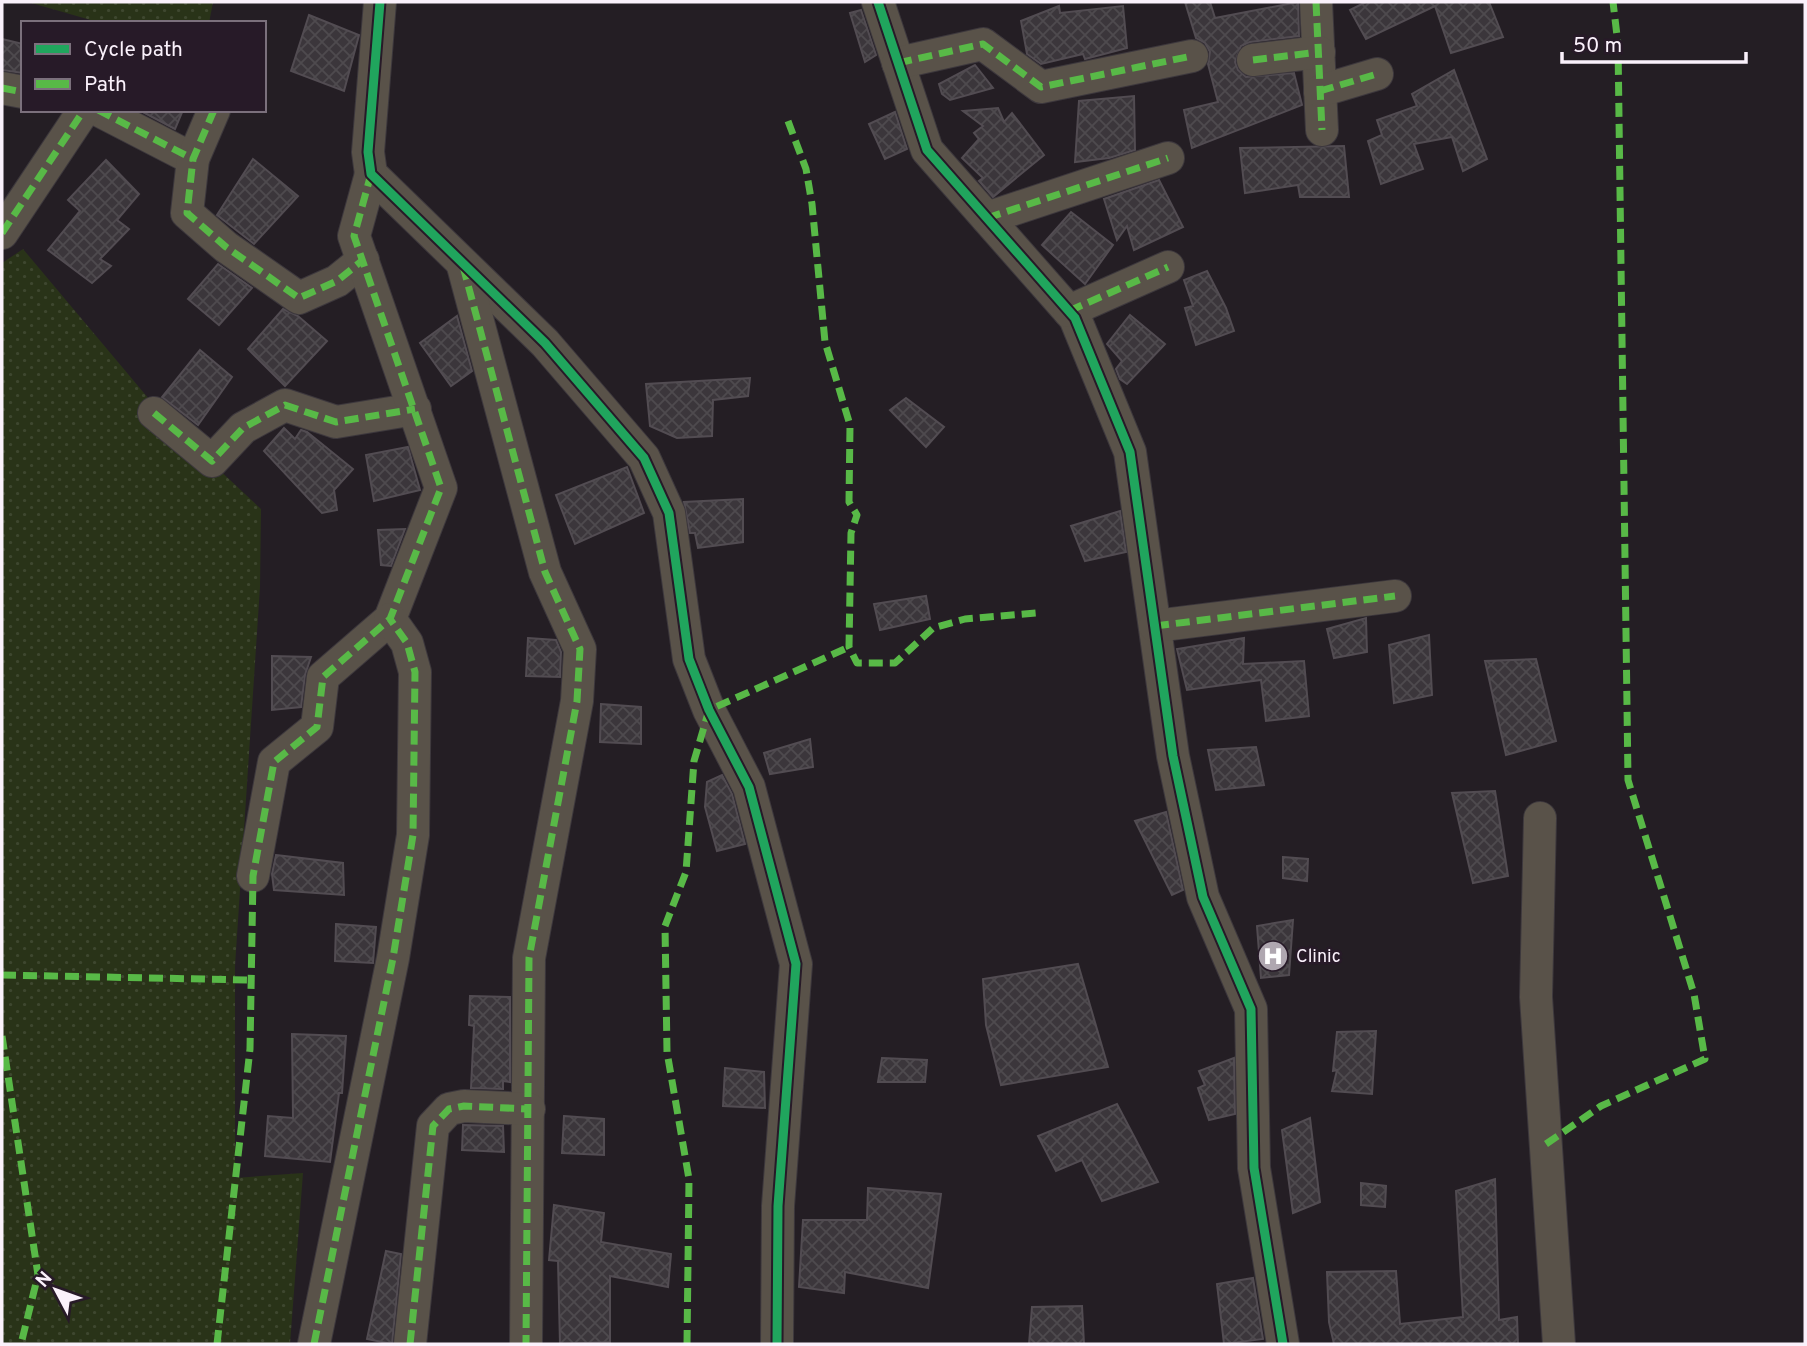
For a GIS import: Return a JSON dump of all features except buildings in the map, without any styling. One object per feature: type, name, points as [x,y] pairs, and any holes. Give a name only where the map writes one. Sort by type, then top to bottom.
[{"type":"street","points":[[253,876],[274,762],[317,727],[324,677],[390,619],[441,488],[354,236],[372,174],[368,152],[380,2]]},
{"type":"street","points":[[878,2],[927,150],[1075,318],[1130,452],[1173,756],[1203,897],[1251,1009],[1254,1168],[1283,1344]]},
{"type":"street","points":[[1316,2],[1322,130]]},
{"type":"street","points":[[898,63],[983,44],[1041,87],[1192,56]]},
{"type":"street","points":[[1253,60],[1319,52]]},
{"type":"street","points":[[1320,91],[1377,74]]},
{"type":"street","points":[[2,88],[21,92]]},
{"type":"street","points":[[2,233],[83,112]]},
{"type":"street","points":[[102,112],[193,159]]},
{"type":"street","points":[[213,112],[193,159],[187,213],[226,247],[299,299],[337,281],[363,260]]},
{"type":"street","points":[[987,218],[1168,158]]},
{"type":"street","points":[[372,174],[463,266],[545,343],[643,458],[669,513],[690,659],[709,710],[749,787],[796,964],[778,1206],[777,1344]]},
{"type":"street","points":[[463,266],[545,572],[580,649],[577,701],[529,958],[526,1344]]},
{"type":"street","points":[[1069,311],[1168,267]]},
{"type":"street","points":[[153,413],[212,461],[243,428],[285,405],[336,422],[415,409]]},
{"type":"street","points":[[1155,626],[1395,596]]},
{"type":"street","points":[[314,1344],[393,957],[413,835],[415,672],[407,643],[390,619]]},
{"type":"street","points":[[1539,818],[1536,997],[1559,1344]]},
{"type":"street","points":[[410,1344],[433,1126],[449,1109],[464,1106],[529,1109]]},
{"type":"green space","points":[[28,2],[213,2],[209,21],[94,21]]},
{"type":"green space","points":[[23,249],[170,424],[261,509],[260,587],[235,966],[235,1178],[303,1173],[290,1344],[2,1344],[2,263]]},
{"type":"marked path","points":[[1316,2],[1322,130]]},
{"type":"marked path","points":[[1546,1144],[1601,1106],[1705,1059],[1694,994],[1628,780],[1618,44],[1613,2]]},
{"type":"marked path","points":[[898,63],[983,44],[1041,87],[1192,56]]},
{"type":"marked path","points":[[1253,60],[1319,52]]},
{"type":"marked path","points":[[1320,91],[1377,74]]},
{"type":"marked path","points":[[2,88],[21,92]]},
{"type":"marked path","points":[[2,233],[83,112]]},
{"type":"marked path","points":[[102,112],[193,159]]},
{"type":"marked path","points":[[213,112],[193,159],[187,213],[226,247],[299,298],[337,281],[363,260]]},
{"type":"marked path","points":[[788,121],[806,169],[812,204],[825,342],[850,425],[849,502],[857,515],[851,533],[849,647],[857,663],[895,663],[933,628],[965,619],[1036,613]]},
{"type":"marked path","points":[[987,218],[1168,158]]},
{"type":"marked path","points":[[217,1344],[250,1049],[253,876],[274,762],[317,727],[323,677],[390,619],[441,488],[354,236],[371,174]]},
{"type":"marked path","points":[[463,266],[545,572],[580,649],[577,701],[529,958],[526,1344]]},
{"type":"marked path","points":[[1069,311],[1168,267]]},
{"type":"marked path","points":[[154,413],[212,461],[243,428],[285,405],[336,422],[415,409]]},
{"type":"marked path","points":[[1155,626],[1395,596]]},
{"type":"marked path","points":[[314,1344],[393,958],[413,835],[415,672],[407,643],[390,619]]},
{"type":"marked path","points":[[687,1344],[689,1179],[667,1052],[665,926],[686,872],[694,761],[709,710],[849,647]]},
{"type":"marked path","points":[[2,975],[251,980]]},
{"type":"marked path","points":[[2,1036],[38,1275],[21,1344]]},
{"type":"marked path","points":[[410,1344],[433,1126],[449,1109],[464,1106],[529,1109]]},
{"type":"cycle path","points":[[380,2],[368,152],[371,174],[545,343],[644,458],[669,513],[689,659],[709,710],[749,787],[796,964],[778,1206],[777,1344]]},
{"type":"cycle path","points":[[878,2],[927,150],[1075,318],[1130,452],[1173,756],[1203,897],[1251,1009],[1254,1168],[1283,1344]]},
{"type":"place","name":"Clinic","points":[[1273,956]]}]
